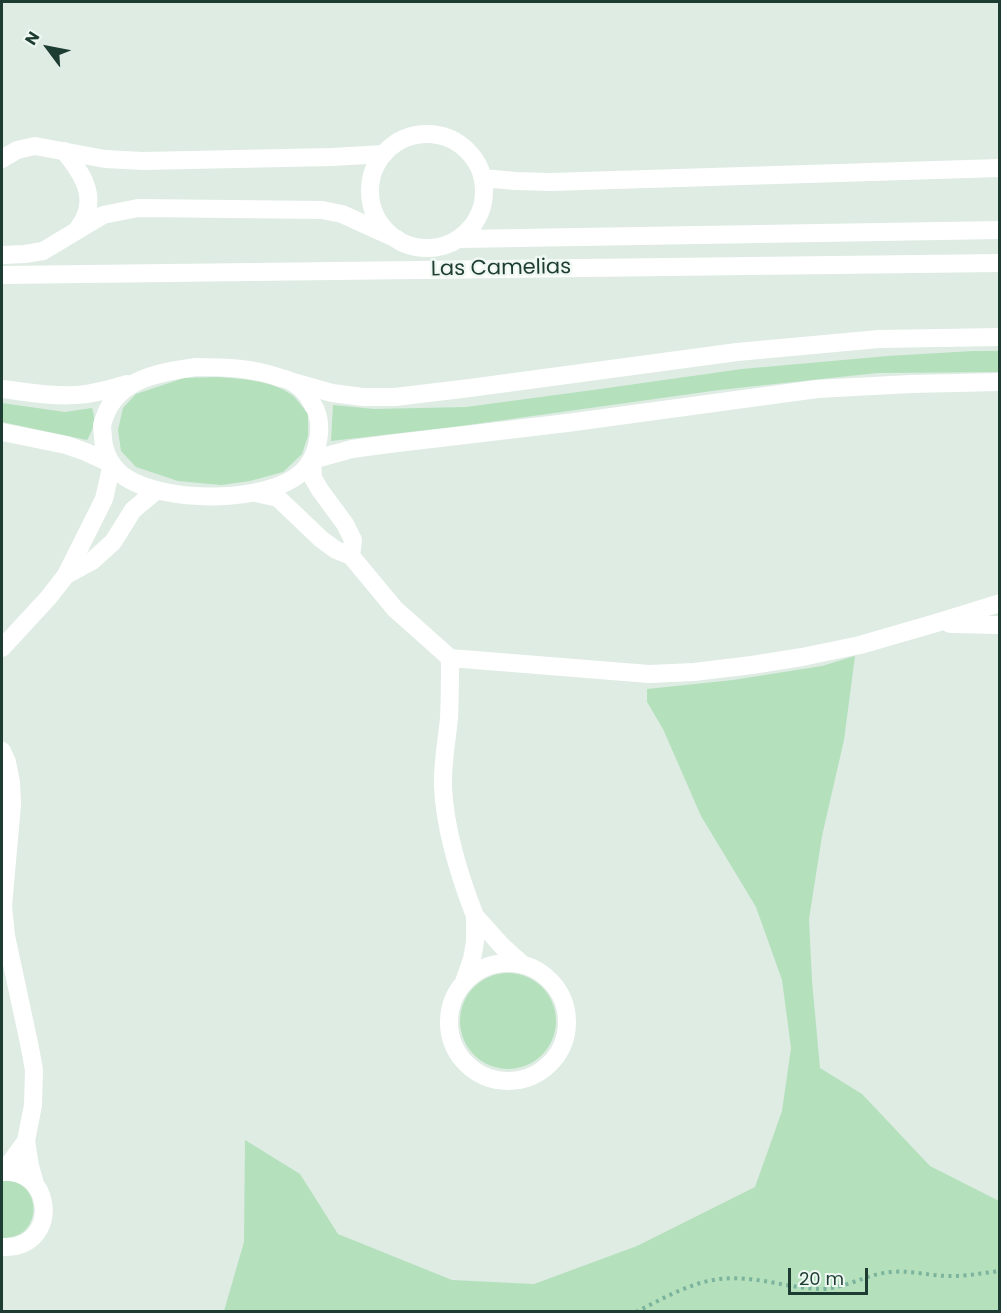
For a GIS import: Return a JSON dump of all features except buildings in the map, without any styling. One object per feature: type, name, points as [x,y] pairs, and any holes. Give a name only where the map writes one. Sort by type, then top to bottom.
[{"type":"street","points":[[432,134],[450,138],[467,149],[478,163],[483,178],[484,198],[479,216],[469,230],[455,242],[438,248],[417,248],[401,242],[387,232],[377,219],[371,202],[370,188],[376,165],[394,144],[412,136],[432,134]]},
{"type":"street","points":[[2,159],[17,150],[35,146],[105,159],[143,161],[384,154]]},
{"type":"street","points":[[64,151],[85,183],[88,196],[87,213],[76,231]]},
{"type":"street","points":[[483,178],[515,182],[551,182],[999,168]]},
{"type":"street","points":[[5,252],[43,251],[103,215],[138,208],[322,210],[342,214],[397,239]]},
{"type":"street","points":[[459,238],[999,230]]},
{"type":"street","name":"Las Camelias","points":[[2,275],[999,263]]},
{"type":"street","points":[[2,389],[76,395],[102,392],[164,372],[196,367],[232,367],[271,374],[332,393],[363,397],[395,397],[737,352],[879,339],[999,337]]},
{"type":"street","points":[[140,380],[119,392],[109,405],[102,424],[104,448],[112,464],[123,476],[158,490],[192,496],[227,496],[254,492],[288,481],[303,471],[312,460],[317,448],[320,427],[316,410],[308,395],[293,382]]},
{"type":"street","points":[[312,460],[352,449],[817,389],[999,382]]},
{"type":"street","points":[[2,432],[66,445],[112,464]]},
{"type":"street","points":[[312,460],[313,478],[345,524],[353,540],[351,556]]},
{"type":"street","points":[[2,648],[66,575],[104,499],[112,464]]},
{"type":"street","points":[[66,575],[92,561],[113,542],[133,510],[158,490]]},
{"type":"street","points":[[254,492],[278,498],[321,539],[336,550],[351,556],[395,609],[450,658],[649,674],[694,672],[752,666],[860,645],[999,603]]},
{"type":"street","points":[[936,623],[999,626]]},
{"type":"street","points":[[450,658],[443,788],[453,850],[475,916],[523,965]]},
{"type":"street","points":[[2,751],[7,762],[12,794],[3,906],[6,936],[34,1070],[33,1105],[26,1141],[35,1184]]},
{"type":"street","points":[[463,983],[490,966],[507,963],[523,965],[542,973],[556,987],[565,1006],[567,1026],[562,1046],[551,1063],[535,1075],[515,1082],[495,1080],[476,1073],[461,1059],[452,1041],[448,1021],[452,1001],[463,983],[472,959],[475,942],[475,916]]},
{"type":"street","points":[[2,1170],[26,1141]]},
{"type":"street","points":[[2,1170],[27,1177],[35,1184],[42,1195],[44,1208],[43,1221],[27,1241],[15,1246],[2,1247]]},
{"type":"path","points":[[636,1311],[691,1286],[721,1279],[751,1279],[820,1289],[842,1287],[889,1272],[966,1276],[999,1271]]},
{"type":"green space","points":[[973,351],[999,351],[999,372],[877,373],[719,390],[461,426],[331,441],[333,405],[374,409],[466,407],[742,369]]},
{"type":"green space","points":[[217,377],[256,381],[275,386],[292,395],[308,414],[308,436],[302,454],[283,472],[250,481],[221,485],[178,481],[136,467],[121,451],[118,430],[123,408],[136,394],[184,378]]},
{"type":"green space","points":[[2,403],[65,412],[92,408],[93,428],[87,440],[2,422]]},
{"type":"green space","points":[[855,656],[844,740],[822,836],[809,919],[820,1068],[862,1094],[930,1166],[999,1201],[999,1311],[224,1311],[244,1242],[245,1140],[300,1174],[338,1234],[452,1280],[534,1284],[637,1246],[755,1187],[782,1111],[791,1048],[782,980],[756,907],[701,816],[663,729],[647,702],[647,689],[733,680],[822,666]]},
{"type":"green space","points":[[508,973],[526,977],[542,987],[552,1003],[556,1021],[552,1039],[542,1055],[526,1065],[508,1069],[490,1065],[474,1055],[464,1039],[460,1021],[464,1003],[474,987],[490,977]]},
{"type":"green space","points":[[2,1181],[16,1182],[25,1188],[34,1209],[32,1220],[26,1229],[16,1236],[2,1238]]}]
